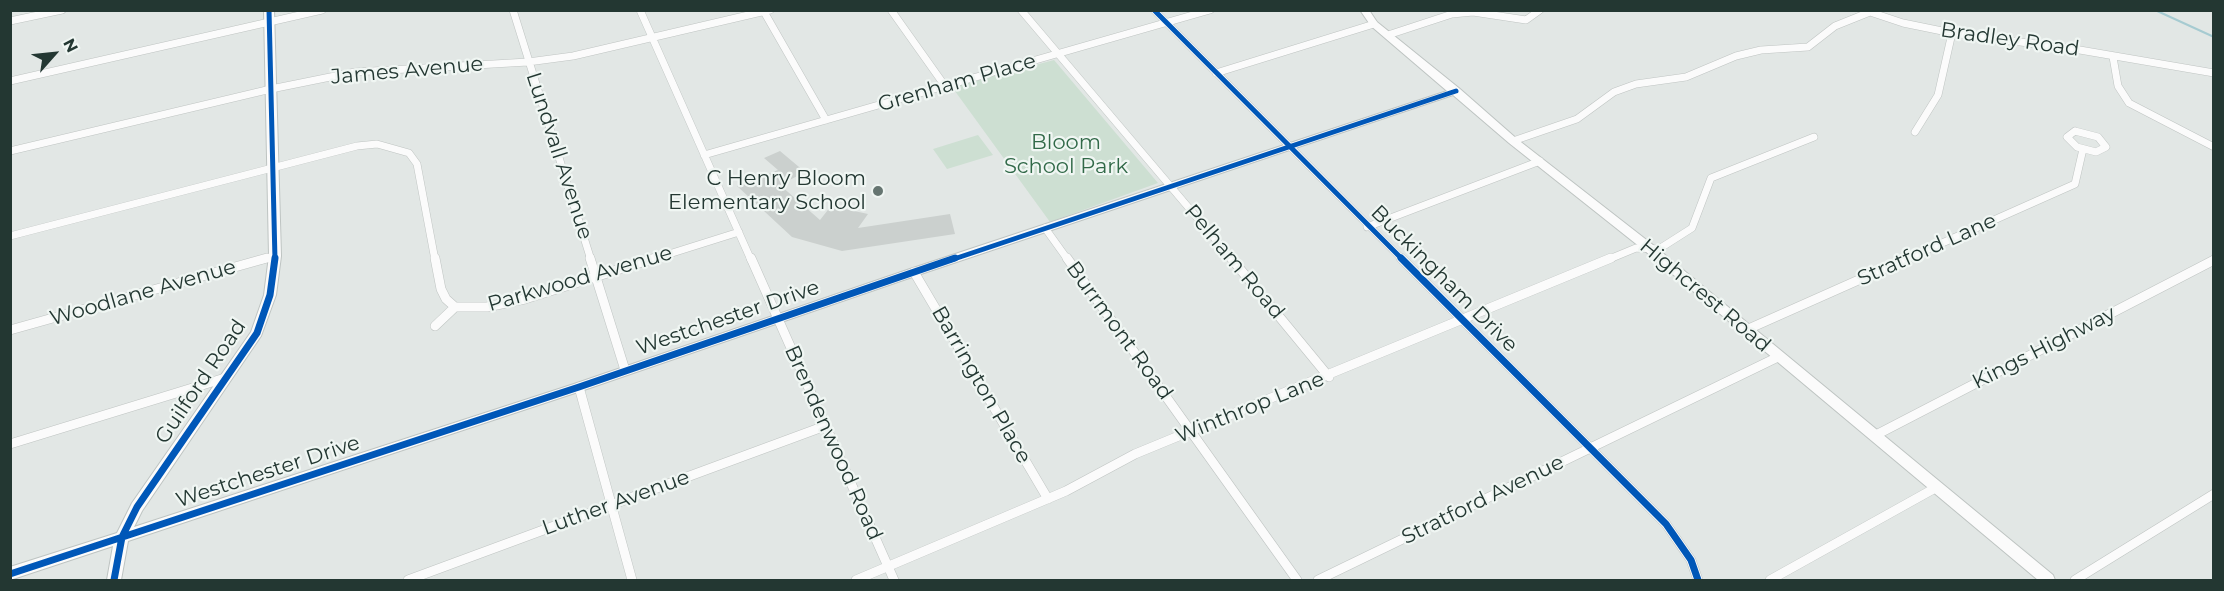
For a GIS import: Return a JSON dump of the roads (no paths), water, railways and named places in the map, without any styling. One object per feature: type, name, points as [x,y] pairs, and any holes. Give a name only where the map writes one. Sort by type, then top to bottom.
[{"type":"street","points":[[10,21],[62,10]]},
{"type":"street","points":[[10,81],[269,16],[322,10]]},
{"type":"street","name":"Lundvall Avenue","points":[[513,10],[598,277],[625,370]]},
{"type":"street","name":"Brendenwood Road","points":[[640,10],[894,580]]},
{"type":"street","points":[[891,10],[945,86]]},
{"type":"street","name":"Pelham Road","points":[[1022,10],[1329,376]]},
{"type":"street","name":"Buckingham Drive","points":[[1154,10],[1367,227],[1666,524],[1691,560],[1698,580]]},
{"type":"street","name":"Grenham Place","points":[[704,155],[1210,10]]},
{"type":"street","name":"Highcrest Road","points":[[1364,10],[1374,24],[1514,141],[1649,248],[2048,580]]},
{"type":"street","points":[[1388,35],[1452,14],[1473,12],[1526,20],[1540,10]]},
{"type":"street","points":[[765,11],[826,120]]},
{"type":"street","name":"James Avenue","points":[[10,151],[271,89],[355,72],[528,62],[653,39],[765,11]]},
{"type":"street","name":"Bradley Road","points":[[1514,141],[1577,119],[1614,92],[1636,84],[1686,77],[1736,56],[1761,50],[1808,47],[1835,26],[1870,12],[1903,24],[1952,33],[2214,73]]},
{"type":"street","name":"Guilford Road","points":[[114,580],[122,537],[152,483],[257,333],[270,296],[275,256],[269,16]]},
{"type":"street","points":[[1216,73],[1374,24]]},
{"type":"street","points":[[1915,132],[1938,94],[1952,33]]},
{"type":"street","points":[[2113,57],[2118,86],[2130,103],[2155,119],[2214,147]]},
{"type":"street","name":"Westchester Drive","points":[[10,574],[579,387],[1171,185],[1456,92]]},
{"type":"street","points":[[2074,131],[2086,132],[2098,137],[2106,147],[2096,152],[2083,149],[2069,140],[2068,134],[2074,131]]},
{"type":"street","name":"Winthrop Lane","points":[[856,580],[1048,499],[1120,461],[1191,431],[1636,248],[1659,249],[1692,228],[1711,178],[1814,137]]},
{"type":"street","points":[[10,236],[357,146],[395,147],[409,153],[417,164],[441,289],[455,307],[435,326]]},
{"type":"street","name":"Stratford Lane","points":[[1746,330],[2075,184],[2083,149]]},
{"type":"street","points":[[1367,227],[1540,161]]},
{"type":"street","name":"Burrmont Road","points":[[1045,228],[1297,580]]},
{"type":"street","name":"Parkwood Avenue","points":[[455,307],[487,307],[525,299],[739,232]]},
{"type":"street","name":"Woodlane Avenue","points":[[10,330],[275,256]]},
{"type":"street","name":"Kings Highway","points":[[1874,436],[2214,260]]},
{"type":"street","name":"Barrington Place","points":[[914,272],[1048,499]]},
{"type":"street","name":"Stratford Avenue","points":[[1318,580],[1778,357]]},
{"type":"street","points":[[10,444],[227,378]]},
{"type":"street","points":[[579,387],[613,504],[632,580]]},
{"type":"street","name":"Luther Avenue","points":[[408,580],[825,426]]},
{"type":"street","points":[[1770,580],[1937,487]]},
{"type":"street","points":[[2075,580],[2214,494]]},
{"type":"waterway","points":[[2155,10],[2214,37]]},
{"type":"place","name":"C Henry Bloom Elementary School","points":[[878,191]]},
{"type":"park label","name":"Bloom School Park","points":[[1066,155]]}]
